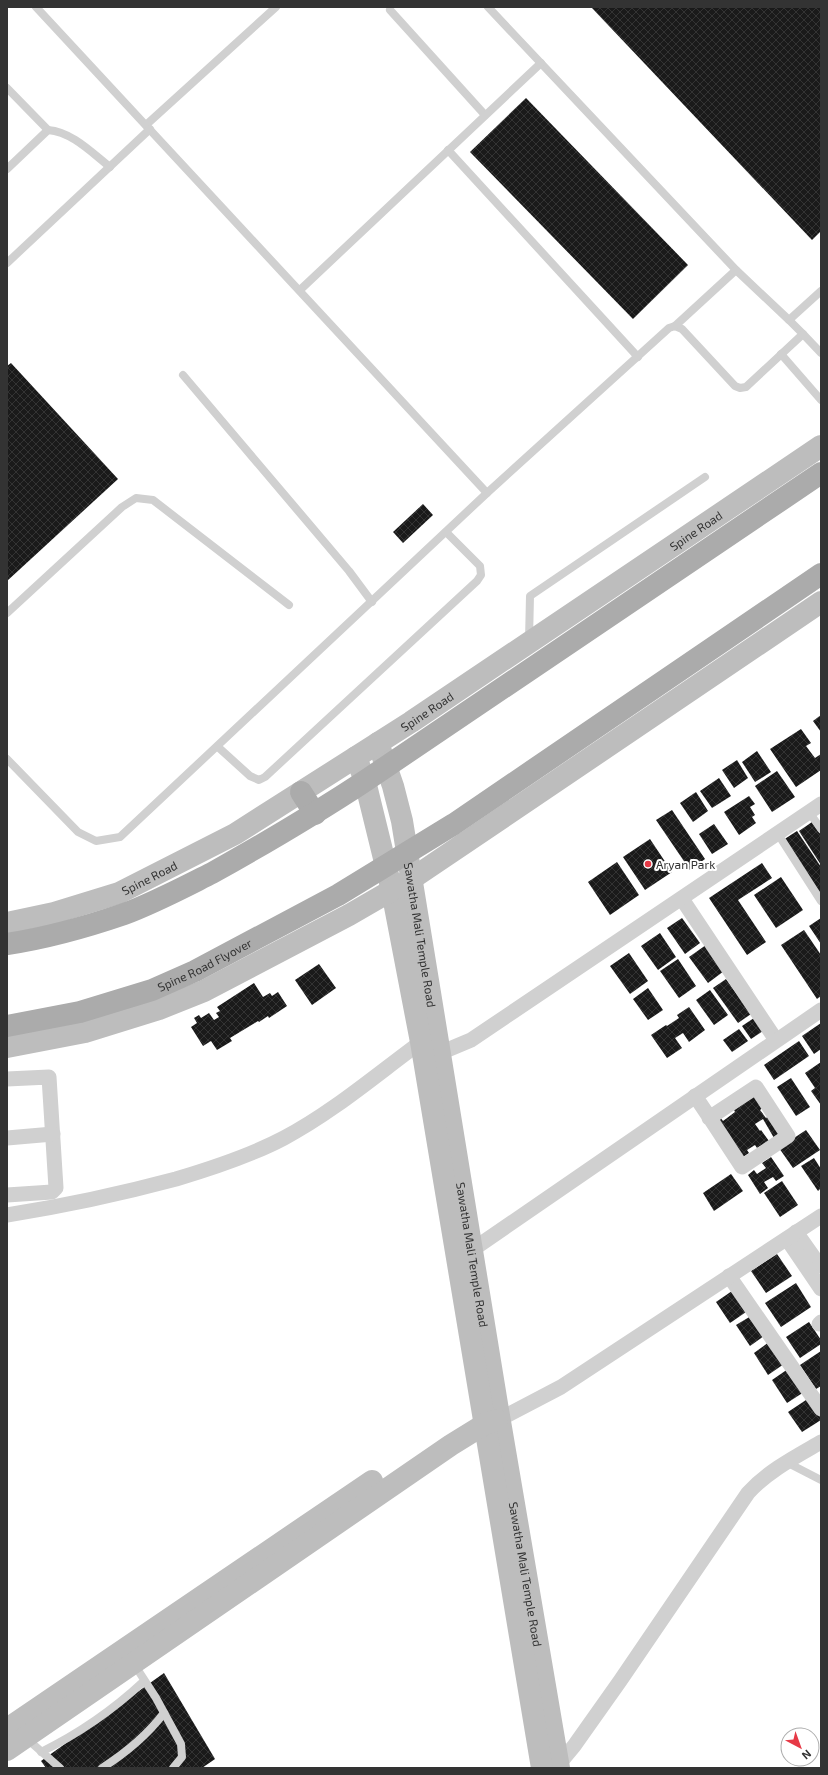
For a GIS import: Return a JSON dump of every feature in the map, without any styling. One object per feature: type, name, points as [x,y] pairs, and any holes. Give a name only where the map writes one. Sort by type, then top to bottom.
[{"type":"main road","name":"Spine Road","points":[[365,781],[821,473]]},
{"type":"main road","points":[[386,866],[454,824],[821,574]]},
{"type":"main road","points":[[7,944],[60,934],[125,913],[187,886],[247,854],[315,814],[365,781]]},
{"type":"main road","points":[[301,792],[315,814]]},
{"type":"main road","name":"Spine Road Flyover","points":[[7,1026],[80,1012],[152,990],[195,971],[264,935],[338,895],[386,866]]},
{"type":"street","name":"Spine Road","points":[[7,923],[54,913],[119,893],[235,834],[378,743],[821,446]]},
{"type":"street","points":[[7,1047],[85,1032],[160,1009],[204,990],[392,891],[821,602]]},
{"type":"street","name":"Sawatha Mali Temple Road","points":[[378,743],[402,821],[408,852],[417,918],[472,1250],[491,1414]]},
{"type":"street","name":"Sawatha Mali Temple Road","points":[[356,757],[365,781],[392,891],[491,1414],[553,1767]]},
{"type":"street","points":[[440,1053],[471,1040],[815,808]]},
{"type":"street","points":[[682,899],[776,1040]]},
{"type":"street","points":[[472,1250],[821,1010]]},
{"type":"street","points":[[7,1215],[82,1202],[132,1191],[241,1158],[284,1138],[327,1112],[421,1042]]},
{"type":"street","points":[[7,1079],[49,1077],[56,1188],[55,1190],[7,1196]]},
{"type":"street","points":[[695,1096],[709,1118],[742,1167],[788,1136],[756,1087],[709,1118]]},
{"type":"street","points":[[7,1138],[53,1134]]},
{"type":"street","points":[[7,1750],[22,1735],[134,1664],[491,1414],[561,1387],[821,1216]]},
{"type":"street","points":[[792,1235],[820,1266]]},
{"type":"street","points":[[792,1235],[821,1288]]},
{"type":"street","points":[[728,1276],[821,1408]]},
{"type":"street","points":[[553,1767],[574,1746],[748,1493],[758,1482],[786,1462],[821,1442]]},
{"type":"lane","points":[[36,7],[487,493]]},
{"type":"lane","points":[[7,263],[110,167],[148,127],[276,7]]},
{"type":"lane","points":[[488,7],[736,270],[789,320],[821,353]]},
{"type":"lane","points":[[390,10],[485,115]]},
{"type":"lane","points":[[300,290],[540,63]]},
{"type":"lane","points":[[7,88],[48,130],[58,131],[75,139],[110,167]]},
{"type":"lane","points":[[7,169],[48,130]]},
{"type":"lane","points":[[448,150],[638,357]]},
{"type":"lane","points":[[7,759],[78,832],[96,841],[120,837],[487,493],[669,328],[675,326],[736,270]]},
{"type":"lane","points":[[789,320],[821,291]]},
{"type":"lane","points":[[675,326],[682,329],[735,386],[740,388],[746,387],[803,334]]},
{"type":"lane","points":[[781,354],[821,400]]},
{"type":"lane","points":[[183,375],[349,571],[372,602]]},
{"type":"lane","points":[[528,643],[530,596],[705,477]]},
{"type":"lane","points":[[7,614],[122,507],[136,498],[153,500],[289,605]]},
{"type":"lane","points":[[218,746],[250,776],[259,780],[265,777],[472,587],[481,575],[480,566],[446,532]]},
{"type":"lane","points":[[815,808],[821,830]]},
{"type":"lane","points":[[778,834],[821,901]]},
{"type":"lane","points":[[786,1462],[821,1480]]},
{"type":"lane","points":[[134,1664],[181,1744],[182,1758],[173,1768]]},
{"type":"lane","points":[[102,1768],[138,1740],[164,1713]]},
{"type":"lane","points":[[22,1735],[60,1768]]},
{"type":"building","points":[[591,7],[819,7],[821,9],[821,231],[812,240]]},
{"type":"building","points":[[526,98],[688,265],[633,319],[470,152]]},
{"type":"building","points":[[11,363],[118,479],[7,581],[7,366]]},
{"type":"building","points":[[423,504],[433,515],[403,543],[393,532]]},
{"type":"building","points":[[821,715],[821,732],[813,721]]},
{"type":"building","points":[[801,729],[811,743],[806,746],[815,758],[821,754],[821,770],[796,787],[770,749]]},
{"type":"building","points":[[757,751],[771,772],[755,782],[742,762]]},
{"type":"building","points":[[737,760],[748,778],[734,788],[722,770]]},
{"type":"building","points":[[777,771],[795,797],[772,812],[755,786]]},
{"type":"building","points":[[719,778],[731,796],[712,808],[700,791]]},
{"type":"building","points":[[696,792],[708,811],[693,822],[680,803]]},
{"type":"building","points":[[749,796],[755,804],[750,807],[755,815],[752,817],[756,823],[739,835],[724,812]]},
{"type":"building","points":[[672,810],[705,859],[690,870],[656,820]]},
{"type":"building","points":[[812,822],[821,835],[821,865],[799,831]]},
{"type":"building","points":[[714,824],[728,844],[712,854],[699,834]]},
{"type":"building","points":[[797,831],[821,867],[821,896],[783,840]]},
{"type":"building","name":"Aryan Park","points":[[650,839],[672,872],[645,890],[623,857]]},
{"type":"building","points":[[617,862],[639,895],[610,915],[588,882]]},
{"type":"building","points":[[762,863],[772,878],[738,900],[766,942],[747,955],[709,898]]},
{"type":"building","points":[[781,877],[803,910],[776,928],[754,895]]},
{"type":"building","points":[[682,918],[700,943],[685,954],[667,928]]},
{"type":"building","points":[[821,918],[821,944],[809,926]]},
{"type":"building","points":[[804,930],[821,955],[821,996],[817,999],[781,945]]},
{"type":"building","points":[[660,933],[676,957],[658,970],[641,946]]},
{"type":"building","points":[[706,945],[724,971],[708,983],[689,957]]},
{"type":"building","points":[[629,953],[648,981],[630,994],[610,966]]},
{"type":"building","points":[[678,959],[696,986],[679,998],[660,971]]},
{"type":"building","points":[[319,964],[336,988],[312,1005],[295,980]]},
{"type":"building","points":[[726,979],[751,1014],[738,1023],[713,988]]},
{"type":"building","points":[[254,983],[263,997],[270,993],[272,996],[278,992],[287,1006],[269,1018],[268,1016],[259,1022],[258,1021],[230,1038],[232,1041],[217,1050],[211,1041],[203,1046],[191,1027],[197,1023],[194,1018],[199,1015],[201,1018],[209,1013],[214,1020],[219,1017],[216,1013],[220,1011],[217,1007]]},
{"type":"building","points":[[648,988],[663,1010],[648,1020],[633,999]]},
{"type":"building","points":[[710,990],[728,1015],[714,1025],[696,1000]]},
{"type":"building","points":[[689,1007],[705,1030],[689,1042],[683,1033],[675,1038],[682,1048],[667,1058],[651,1035],[679,1018],[677,1015]]},
{"type":"building","points":[[754,1018],[763,1031],[751,1039],[742,1026]]},
{"type":"building","points":[[821,1023],[821,1049],[814,1054],[802,1036]]},
{"type":"building","points":[[739,1029],[748,1041],[732,1052],[723,1040]]},
{"type":"building","points":[[799,1041],[809,1056],[774,1080],[764,1065]]},
{"type":"building","points":[[821,1062],[821,1105],[811,1091],[815,1088],[805,1073]]},
{"type":"building","points":[[791,1078],[810,1107],[796,1116],[777,1087]]},
{"type":"building","points":[[757,1094],[765,1106],[760,1110],[766,1118],[772,1114],[783,1131],[774,1138],[763,1119],[755,1124],[769,1141],[757,1148],[755,1145],[747,1150],[749,1153],[740,1159],[716,1121],[720,1117],[723,1121],[735,1112],[734,1110]]},
{"type":"building","points":[[806,1130],[820,1150],[793,1168],[779,1148]]},
{"type":"building","points":[[771,1157],[784,1176],[776,1181],[773,1177],[764,1182],[768,1188],[760,1194],[748,1175],[754,1170],[757,1174],[766,1168],[762,1163]]},
{"type":"building","points":[[814,1158],[821,1169],[821,1188],[818,1191],[801,1166]]},
{"type":"building","points":[[731,1174],[743,1191],[714,1211],[703,1193]]},
{"type":"building","points":[[782,1181],[798,1205],[780,1217],[764,1193]]},
{"type":"building","points":[[777,1254],[792,1276],[766,1293],[751,1271]]},
{"type":"building","points":[[796,1283],[811,1307],[781,1327],[765,1303]]},
{"type":"building","points":[[732,1291],[746,1312],[730,1323],[716,1302]]},
{"type":"building","points":[[751,1316],[764,1336],[750,1346],[736,1325]]},
{"type":"building","points":[[809,1322],[821,1340],[821,1344],[800,1358],[786,1337]]},
{"type":"building","points":[[769,1342],[784,1364],[768,1375],[754,1353]]},
{"type":"building","points":[[821,1351],[821,1386],[816,1389],[800,1365]]},
{"type":"building","points":[[788,1369],[804,1392],[787,1403],[772,1380]]},
{"type":"building","points":[[809,1398],[821,1416],[821,1420],[802,1432],[788,1412]]},
{"type":"building","points":[[164,1673],[215,1759],[202,1768],[46,1768],[41,1761]]},
{"type":"place","name":"Aryan Park","points":[[648,864]]}]
